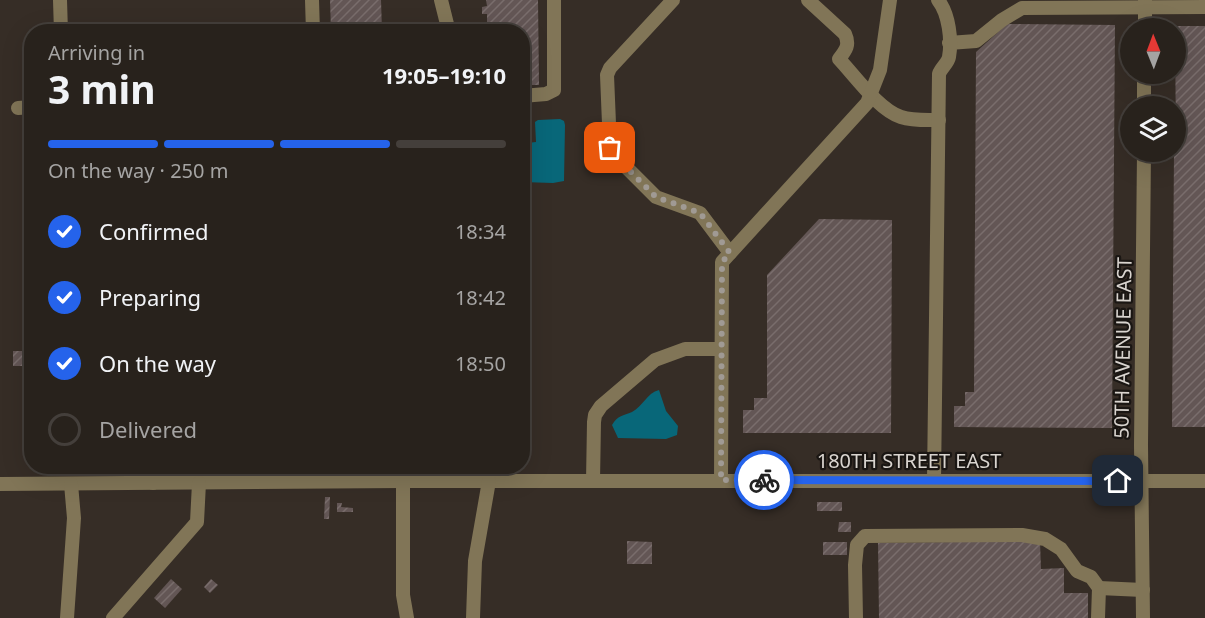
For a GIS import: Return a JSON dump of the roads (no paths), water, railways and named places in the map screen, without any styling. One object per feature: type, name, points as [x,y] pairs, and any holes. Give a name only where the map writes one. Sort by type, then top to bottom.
[{"type":"street","points":[[60,0],[61,24]]},
{"type":"street","points":[[312,0],[313,24]]},
{"type":"street","points":[[441,0],[447,24]]},
{"type":"street","points":[[530,95],[546,94],[554,90],[555,0]]},
{"type":"street","points":[[673,0],[610,68],[607,75],[610,148],[611,152],[656,197],[700,213],[730,253]]},
{"type":"street","points":[[808,0],[845,34],[848,41],[847,48],[839,59],[892,113],[899,117],[939,120]]},
{"type":"street","points":[[721,480],[722,262],[862,109],[872,94],[880,70],[890,0]]},
{"type":"street","points":[[934,481],[939,74],[949,58],[947,17],[938,0]]},
{"type":"street","points":[[949,43],[976,41],[1002,20],[1022,8],[1145,4],[1205,8]]},
{"type":"street","name":"50TH AVENUE EAST","points":[[1143,618],[1141,481],[1144,162]]},
{"type":"street","points":[[593,481],[594,422],[595,415],[601,406],[655,360],[685,349],[721,348]]},
{"type":"street","points":[[153,474],[153,483]]},
{"type":"street","points":[[444,474],[444,481]]},
{"type":"street","name":"180TH STREET EAST","points":[[0,484],[721,480],[1205,481]]},
{"type":"street","points":[[403,481],[403,595],[407,618]]},
{"type":"street","points":[[473,618],[475,561],[489,481]]},
{"type":"street","points":[[113,618],[197,522],[199,483]]},
{"type":"street","points":[[67,618],[74,518],[71,484]]},
{"type":"street","points":[[856,618],[857,545],[865,536],[1022,535],[1045,539],[1061,549],[1077,571],[1091,577],[1099,588],[1098,618]]},
{"type":"street","points":[[1099,588],[1143,590]]},
{"type":"water","points":[[560,119],[564,121],[564,181],[530,182],[530,143],[536,142],[535,122]]},
{"type":"water","points":[[659,390],[666,411],[678,426],[677,435],[666,439],[618,438],[612,425],[614,422],[632,412],[651,394]]}]
